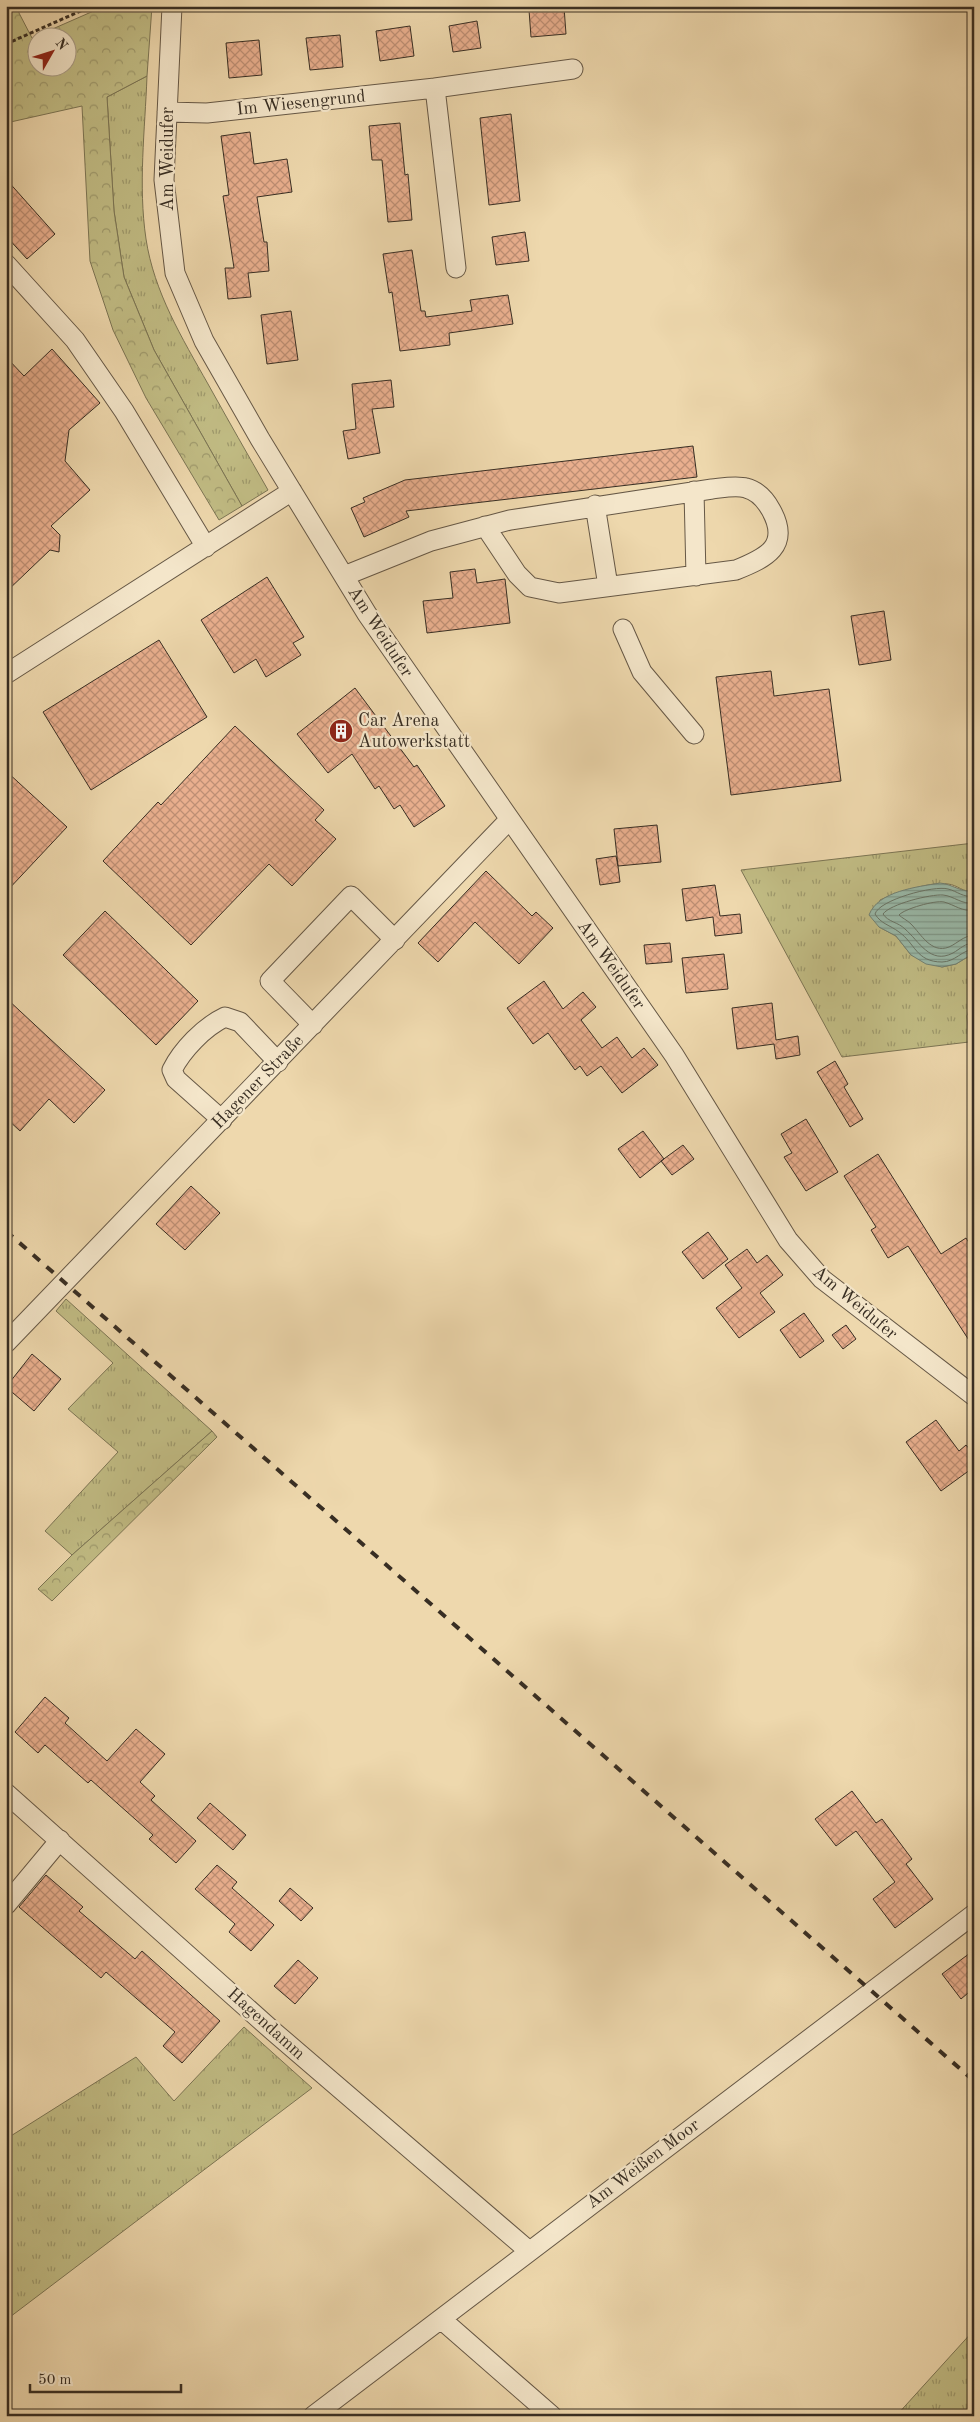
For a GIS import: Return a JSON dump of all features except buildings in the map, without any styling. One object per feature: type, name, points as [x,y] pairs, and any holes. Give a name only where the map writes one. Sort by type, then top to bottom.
[{"type":"street","name":"Am Weidufer","points":[[172,6],[164,180],[175,273],[204,340],[292,491],[401,665],[674,1054],[788,1240],[822,1279],[974,1396]]},
{"type":"street","name":"Im Wiesengrund","points":[[167,112],[207,113],[435,88],[573,69]]},
{"type":"street","points":[[435,88],[456,268]]},
{"type":"street","points":[[6,264],[75,340],[124,411],[206,547]]},
{"type":"street","points":[[344,576],[431,541],[485,526],[595,505],[694,491],[743,487],[752,490],[766,501],[777,521],[780,538],[774,549],[758,562],[736,570],[559,593],[530,587],[517,574],[485,526]]},
{"type":"street","points":[[6,674],[292,491]]},
{"type":"street","points":[[694,491],[696,576]]},
{"type":"street","points":[[595,505],[608,586]]},
{"type":"street","points":[[623,629],[642,672],[694,734]]},
{"type":"street","name":"Hagener Straße","points":[[6,1343],[509,820]]},
{"type":"street","points":[[313,1025],[270,981],[352,896],[394,940]]},
{"type":"street","points":[[222,1120],[176,1079],[172,1070],[178,1058],[214,1022],[225,1017],[240,1022],[278,1062]]},
{"type":"street","name":"Hagendamm","points":[[6,1793],[274,2032],[529,2251]]},
{"type":"street","points":[[6,1905],[60,1840]]},
{"type":"street","name":"Am Weißen Moor","points":[[313,2416],[974,1914]]},
{"type":"street","points":[[441,2319],[552,2416]]},
{"type":"path","points":[[6,44],[92,6]]},
{"type":"green space","points":[[6,6],[18,6],[19,13],[28,30],[28,78],[78,78],[78,28],[55,28],[105,6],[152,6],[147,76],[107,97],[114,211],[124,277],[154,350],[242,506],[219,520],[146,398],[113,330],[90,261],[82,106],[6,123]]},
{"type":"green space","points":[[147,76],[142,198],[150,259],[162,296],[179,332],[268,490],[242,506],[154,350],[124,277],[114,211],[107,97]]},
{"type":"green space","points":[[974,843],[974,891],[967,891],[952,885],[933,884],[887,897],[880,900],[879,927],[896,936],[911,955],[942,967],[956,964],[974,953],[974,993],[967,1016],[969,1042],[842,1057],[741,870]]},
{"type":"green space","points":[[66,1299],[212,1431],[72,1555],[45,1531],[118,1452],[68,1409],[113,1363],[56,1311]]},
{"type":"green space","points":[[212,1431],[217,1437],[52,1601],[38,1589],[72,1555]]},
{"type":"green space","points":[[244,2027],[312,2088],[6,2320],[6,2139],[136,2057],[174,2101]]},
{"type":"green space","points":[[974,2330],[974,2416],[896,2416]]},
{"type":"water","points":[[940,883],[965,891],[974,891],[974,953],[956,964],[942,967],[926,964],[911,955],[896,936],[879,927],[869,915],[881,900],[889,895],[899,891]]},
{"type":"railway","points":[[6,1231],[974,2081]]},
{"type":"place","name":"Car Arena Autowerkstatt","points":[[341,731]]}]
